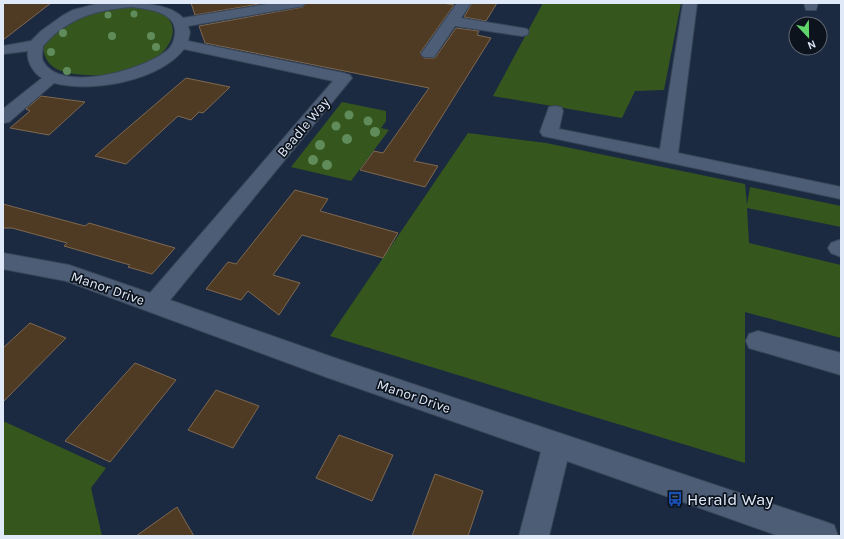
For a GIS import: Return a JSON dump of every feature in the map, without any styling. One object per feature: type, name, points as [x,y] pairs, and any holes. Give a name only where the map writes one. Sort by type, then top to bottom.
[{"type":"street","points":[[131,3],[153,5],[167,10],[180,23],[184,32],[180,44],[171,55],[155,66],[112,79],[69,82],[51,78],[40,68],[35,60],[36,45],[44,34],[64,19],[109,4],[131,3]]},
{"type":"street","points":[[180,23],[298,3]]},
{"type":"street","points":[[429,54],[464,3]]},
{"type":"street","points":[[668,156],[690,3]]},
{"type":"street","points":[[452,21],[522,32]]},
{"type":"street","name":"Beadle Way","points":[[154,304],[344,78],[180,44]]},
{"type":"street","points":[[3,50],[36,45]]},
{"type":"street","points":[[3,118],[51,78]]},
{"type":"street","points":[[555,111],[549,132],[841,193]]},
{"type":"street","name":"Manor Drive","points":[[3,261],[69,273],[557,445],[823,536]]},
{"type":"street","points":[[758,341],[841,364]]},
{"type":"street","points":[[534,536],[557,445]]},
{"type":"green space","points":[[543,3],[681,3],[664,90],[635,91],[622,118],[493,96]]},
{"type":"green space","points":[[121,7],[153,9],[165,15],[170,21],[173,33],[171,40],[162,53],[156,58],[149,63],[132,70],[104,75],[67,73],[60,71],[50,64],[44,53],[44,44],[68,22],[83,14]]},
{"type":"green space","points":[[342,102],[386,111],[386,121],[381,128],[389,130],[351,181],[291,167]]},
{"type":"green space","points":[[468,133],[546,143],[745,184],[747,205],[750,187],[841,206],[841,227],[747,208],[749,243],[841,265],[841,338],[745,312],[745,463],[330,336]]},
{"type":"green space","points":[[3,421],[106,468],[91,488],[102,536],[3,536]]},
{"type":"building","points":[[3,3],[51,3],[3,40]]},
{"type":"building","points":[[191,3],[265,3],[195,15]]},
{"type":"building","points":[[306,3],[443,3],[454,5],[420,53],[424,58],[435,58],[456,28],[479,31],[477,35],[491,38],[414,161],[438,166],[425,187],[360,170],[374,151],[383,153],[429,88],[205,43],[199,26],[303,7]]},
{"type":"building","points":[[472,3],[497,3],[486,21],[464,17]]},
{"type":"building","points":[[186,78],[230,87],[203,113],[199,112],[191,120],[178,116],[126,164],[95,156]]},
{"type":"building","points":[[41,96],[85,102],[49,135],[10,128],[30,111],[26,109]]},
{"type":"building","points":[[295,190],[328,199],[320,211],[398,233],[383,258],[302,235],[273,275],[300,283],[279,315],[248,291],[241,300],[206,289],[228,262],[236,264]]},
{"type":"building","points":[[3,204],[85,226],[89,223],[175,248],[152,274],[128,267],[130,265],[64,246],[67,243],[12,228],[3,228]]},
{"type":"building","points":[[30,323],[66,338],[3,402],[3,348]]},
{"type":"building","points":[[135,363],[176,380],[110,462],[65,441]]},
{"type":"building","points":[[216,390],[259,406],[233,448],[188,430]]},
{"type":"building","points":[[339,435],[393,455],[372,501],[316,478]]},
{"type":"building","points":[[435,474],[483,491],[468,536],[412,536]]},
{"type":"building","points":[[177,507],[194,536],[136,536]]},
{"type":"place","name":"Herald Way","points":[[675,499]]}]
